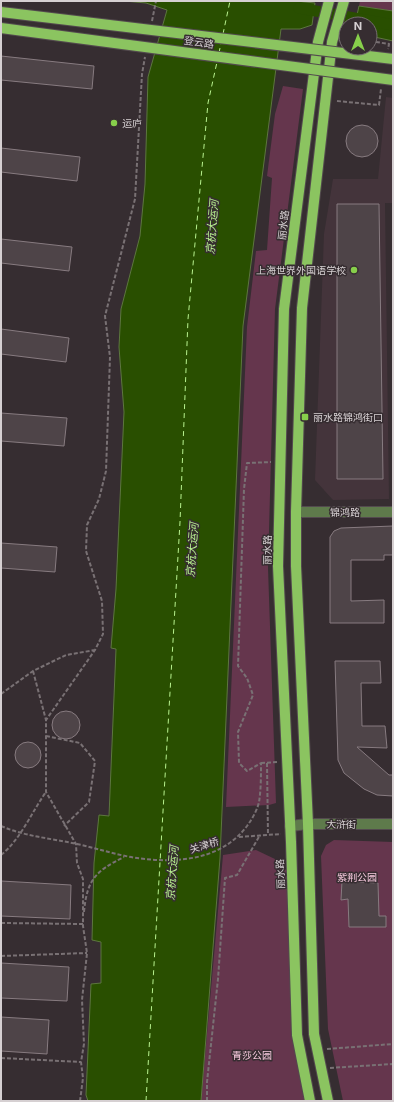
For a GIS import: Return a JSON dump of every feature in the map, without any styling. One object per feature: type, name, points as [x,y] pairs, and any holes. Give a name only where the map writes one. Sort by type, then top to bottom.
[{"type":"main road","name":"丽水路","points":[[310,1101],[297,1035],[290,826],[278,566],[284,309],[318,42],[329,1]]},
{"type":"main road","points":[[328,1101],[314,1034],[308,824],[296,566],[296,512],[302,308],[332,42],[344,1]]},
{"type":"main road","name":"登云路","points":[[1,12],[389,59]]},
{"type":"main road","name":"登云路","points":[[1,28],[388,80]]},
{"type":"street","name":"锦鸿路","points":[[296,512],[393,512]]},
{"type":"street","name":"大浒街","points":[[290,826],[308,824],[393,824]]},
{"type":"path","points":[[151,24],[156,1]]},
{"type":"path","points":[[378,42],[389,44],[389,59]]},
{"type":"path","points":[[46,720],[94,650],[103,634],[102,601],[86,551],[87,525],[98,499],[106,471],[110,357],[105,316],[135,199],[142,74],[146,52]]},
{"type":"path","points":[[337,101],[379,106],[388,80]]},
{"type":"path","points":[[274,462],[247,463],[244,489],[238,666],[248,678],[253,695],[238,732],[239,763],[247,771],[261,763],[278,762]]},
{"type":"path","points":[[1,694],[32,671],[66,655],[94,650]]},
{"type":"path","points":[[32,671],[46,720],[46,792],[64,826],[76,844],[77,863],[83,879],[83,926],[87,953],[82,1000],[84,1044],[81,1062],[83,1078],[80,1101]]},
{"type":"path","points":[[46,736],[80,743],[95,761],[89,802],[64,826]]},
{"type":"path","name":"关津桥","points":[[1,826],[20,834],[145,859],[184,860],[204,856],[224,848],[239,837],[252,819],[259,803],[261,763]]},
{"type":"path","points":[[267,763],[268,835]]},
{"type":"path","points":[[1,855],[10,847],[20,834],[46,792]]},
{"type":"path","points":[[239,837],[281,834]]},
{"type":"path","points":[[207,1101],[207,1082],[218,979],[225,878],[237,875],[260,835]]},
{"type":"path","points":[[83,926],[86,894],[95,875],[102,869],[125,856]]},
{"type":"path","points":[[1,922],[83,926]]},
{"type":"path","points":[[1,956],[87,953]]},
{"type":"path","points":[[318,1050],[393,1044]]},
{"type":"path","points":[[1,1058],[81,1062]]},
{"type":"path","points":[[321,1069],[393,1064]]},
{"type":"shaded area","name":"上海世界外国语学校","points":[[386,97],[393,98],[393,203],[385,203],[389,499],[333,500],[315,480],[324,234],[333,179],[378,179]]},
{"type":"green space","points":[[360,1],[393,1],[393,11],[359,6]]},
{"type":"green space","points":[[283,86],[303,89],[275,309],[268,568],[276,803],[269,805],[226,807],[247,327],[256,251],[267,250],[272,178],[267,176],[275,114]]},
{"type":"green space","name":"紫荆公园","points":[[334,840],[393,842],[393,1101],[343,1101],[328,1029],[321,856],[326,845]]},
{"type":"green space","name":"青莎公园","points":[[256,850],[277,860],[286,870],[292,1016],[306,1101],[201,1101],[223,855]]},
{"type":"water","name":"京杭大运河","points":[[124,1],[296,1],[315,3],[312,25],[300,29],[281,29],[243,326],[220,858],[201,1101],[88,1101],[86,1095],[91,984],[101,983],[101,942],[92,940],[94,863],[99,815],[109,816],[116,649],[111,648],[116,589],[124,412],[119,347],[121,309],[140,236],[145,184],[148,77],[167,10],[146,3]]},
{"type":"water","points":[[359,6],[393,11],[393,41],[378,38],[378,16],[357,16]]},
{"type":"building","points":[[1,56],[94,66],[92,89],[1,80]]},
{"type":"building","points":[[359,125],[365,125],[375,132],[378,141],[377,147],[371,154],[365,157],[359,157],[349,150],[346,144],[346,138],[353,128]]},
{"type":"building","points":[[1,148],[80,157],[77,181],[1,172]]},
{"type":"building","points":[[337,204],[379,204],[383,479],[337,479]]},
{"type":"building","points":[[1,239],[72,247],[69,271],[1,263]]},
{"type":"building","points":[[1,329],[69,338],[66,362],[1,354]]},
{"type":"building","points":[[1,413],[67,418],[64,446],[1,441]]},
{"type":"building","points":[[393,526],[393,555],[384,555],[384,560],[351,560],[351,601],[384,600],[384,623],[330,623],[330,537],[334,531],[341,528]]},
{"type":"building","points":[[1,543],[57,547],[55,572],[1,568]]},
{"type":"building","points":[[335,661],[380,661],[381,683],[361,683],[362,726],[385,726],[387,748],[357,747],[389,775],[393,775],[393,796],[377,795],[364,789],[344,773],[338,760]]},
{"type":"building","points":[[66,711],[76,715],[80,725],[76,735],[66,739],[56,735],[52,725],[56,715]]},
{"type":"building","points":[[28,742],[37,746],[41,755],[37,764],[28,768],[19,764],[15,755],[19,746]]},
{"type":"building","points":[[1,881],[71,885],[70,919],[1,916]]},
{"type":"building","points":[[342,881],[378,883],[379,916],[386,916],[386,927],[349,927],[348,899],[341,900]]},
{"type":"building","points":[[1,963],[69,967],[67,1001],[1,998]]},
{"type":"building","points":[[1,1017],[49,1020],[47,1054],[1,1051]]},
{"type":"waterway","points":[[299,8],[393,25]]},
{"type":"ferry route","points":[[223,34],[230,1]]},
{"type":"ferry route","points":[[219,53],[221,43]]},
{"type":"ferry route","points":[[146,1101],[180,522],[188,319],[208,103],[217,62]]},
{"type":"place","name":"运庐","points":[[114,123]]},
{"type":"place","name":"上海世界外国语学校","points":[[354,270]]},
{"type":"place","name":"丽水路锦鸿街口","points":[[305,417]]}]
